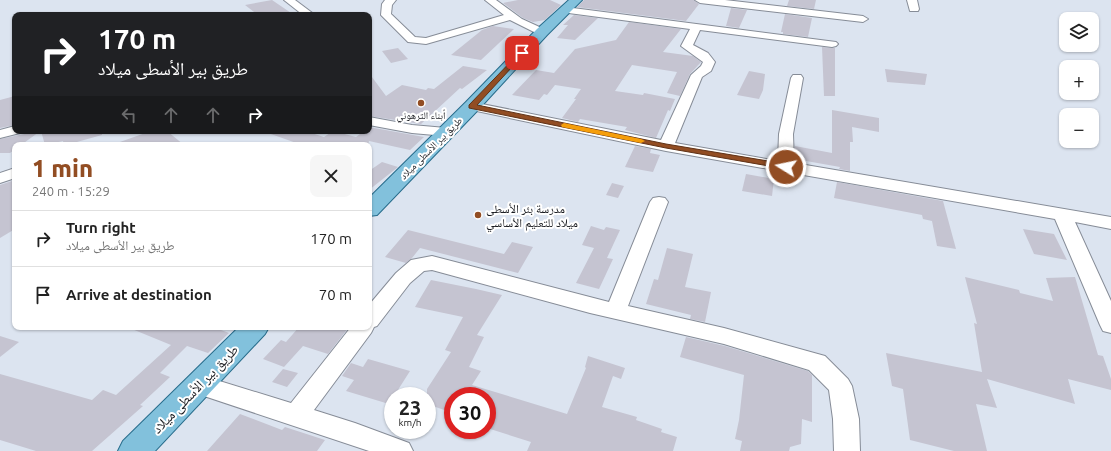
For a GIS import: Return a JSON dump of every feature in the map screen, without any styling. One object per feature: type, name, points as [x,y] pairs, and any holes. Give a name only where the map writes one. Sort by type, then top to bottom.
[{"type":"main road","name":"طريق بير الأسطى ميلاد","points":[[372,207],[472,106],[542,32],[571,5]]},
{"type":"main road","name":"طريق بير الأسطى ميلاد","points":[[134,451],[253,330]]},
{"type":"street","points":[[289,0],[306,12]]},
{"type":"street","points":[[391,0],[387,4],[386,15],[412,40],[419,41],[426,41],[512,16]]},
{"type":"street","points":[[490,0],[529,27],[542,32]]},
{"type":"street","points":[[700,0],[863,19]]},
{"type":"street","points":[[571,5],[696,26],[832,44]]},
{"type":"street","points":[[770,35],[779,12],[772,8]]},
{"type":"street","points":[[666,146],[697,75],[707,68],[709,62],[704,56],[688,46],[696,26]]},
{"type":"street","points":[[786,167],[786,134],[797,78]]},
{"type":"street","points":[[472,106],[666,146],[1111,223]]},
{"type":"street","points":[[372,122],[412,129],[446,132]]},
{"type":"street","points":[[0,134],[12,131]]},
{"type":"street","points":[[0,178],[12,174]]},
{"type":"street","points":[[616,311],[658,202]]},
{"type":"street","points":[[1062,214],[1111,325]]},
{"type":"street","points":[[372,316],[403,278],[418,265],[432,263],[616,311],[724,336],[817,363],[840,386],[846,420],[847,451]]},
{"type":"street","points":[[296,415],[361,330]]},
{"type":"street","points":[[200,385],[296,415],[400,451]]},
{"type":"building","points":[[272,0],[290,12],[254,12],[245,5]]},
{"type":"building","points":[[518,0],[550,0],[561,5],[545,20],[533,22],[523,18],[503,3]]},
{"type":"building","points":[[584,0],[694,0],[699,4],[686,21],[577,7]]},
{"type":"building","points":[[789,0],[816,0],[814,9],[787,6]]},
{"type":"building","points":[[731,8],[747,10],[739,28],[726,26]]},
{"type":"building","points":[[785,14],[812,18],[808,37],[783,34],[783,32],[781,32]]},
{"type":"building","points":[[574,15],[598,18],[575,40],[557,38],[568,25],[563,25]]},
{"type":"building","points":[[629,22],[681,29],[663,52],[693,56],[701,62],[690,74],[680,96],[667,93],[677,72],[632,65],[615,91],[643,95],[644,93],[675,99],[670,111],[668,110],[656,138],[625,130],[627,127],[580,119],[578,122],[562,118],[576,99],[574,99],[581,89],[555,85],[547,95],[544,94],[539,100],[512,95],[536,70],[554,73],[575,49],[616,40]]},
{"type":"building","points":[[493,26],[514,29],[481,60],[451,55],[482,30]]},
{"type":"building","points":[[822,47],[835,48],[835,96],[824,96]]},
{"type":"building","points":[[398,48],[408,59],[391,63],[382,51]]},
{"type":"building","points":[[463,66],[487,70],[462,89],[460,88],[421,124],[372,116],[372,77],[386,96],[402,85],[426,90],[428,88],[434,89]]},
{"type":"building","points":[[885,69],[927,74],[925,85],[887,82]]},
{"type":"building","points":[[749,71],[765,74],[763,90],[759,99],[737,95]]},
{"type":"building","points":[[12,97],[12,126],[0,128],[0,100]]},
{"type":"building","points":[[832,110],[879,118],[879,132],[852,127],[853,142],[850,142],[850,171],[839,169],[840,167],[795,159],[795,146],[832,153]]},
{"type":"building","points":[[372,128],[424,137],[410,150],[369,141],[294,142],[271,134],[314,134],[324,137],[328,134],[344,134],[356,137],[360,134],[372,134]]},
{"type":"building","points":[[24,134],[36,134],[25,142],[12,142],[12,151],[10,153],[0,153],[0,139]]},
{"type":"building","points":[[42,134],[102,134],[77,142],[44,142]]},
{"type":"building","points":[[142,134],[171,134],[180,142],[120,142]]},
{"type":"building","points":[[635,146],[651,149],[650,153],[660,155],[653,172],[625,167]]},
{"type":"building","points":[[382,162],[398,167],[372,188],[372,169]]},
{"type":"building","points":[[746,174],[774,179],[772,196],[742,191]]},
{"type":"building","points":[[12,181],[12,231],[0,238],[0,185]]},
{"type":"building","points":[[837,182],[943,201],[956,249],[937,246],[932,221],[923,219],[922,215],[834,198]]},
{"type":"building","points":[[612,183],[624,186],[618,198],[606,195]]},
{"type":"building","points":[[591,226],[604,230],[606,227],[620,230],[607,258],[613,259],[599,289],[576,283],[594,248],[582,245]]},
{"type":"building","points":[[1023,229],[1054,234],[1067,260],[1034,254]]},
{"type":"building","points":[[408,230],[504,254],[512,242],[533,247],[518,273],[420,248],[406,263],[385,257]]},
{"type":"building","points":[[667,248],[693,254],[685,287],[711,292],[705,322],[690,319],[691,315],[646,304],[654,279],[658,280]]},
{"type":"building","points":[[965,277],[1019,290],[1020,293],[1053,301],[1046,278],[1075,277],[1098,355],[1103,356],[1111,379],[1111,390],[1068,379],[1075,404],[987,379],[997,408],[976,404],[987,451],[954,451],[910,440],[903,389],[892,386],[886,353],[982,372],[974,323],[977,324]]},
{"type":"building","points":[[431,280],[502,295],[477,335],[484,337],[469,367],[481,371],[472,385],[479,387],[444,387],[444,410],[436,407],[436,387],[428,387],[451,352],[445,350],[463,317],[415,307]]},
{"type":"building","points":[[134,330],[221,330],[229,333],[208,353],[187,346],[160,373],[170,377],[140,405],[143,406],[92,451],[36,451],[0,440],[0,374],[92,400],[103,390],[116,395],[171,345]]},
{"type":"building","points":[[296,330],[347,330],[328,354],[303,346],[284,367],[263,359],[281,340],[286,342]]},
{"type":"building","points":[[0,336],[19,342],[0,357]]},
{"type":"building","points":[[686,337],[725,346],[808,371],[812,375],[812,422],[802,419],[801,444],[790,447],[789,451],[740,451],[742,441],[735,439],[739,420],[744,375],[680,357]]},
{"type":"building","points":[[588,356],[625,368],[621,379],[613,376],[602,407],[637,417],[636,420],[662,429],[661,432],[677,437],[673,451],[527,451],[531,442],[496,431],[496,392],[567,414],[586,368]]},
{"type":"building","points":[[368,359],[410,371],[400,387],[384,387],[384,402],[346,391],[354,380],[342,376],[351,363],[363,367]]},
{"type":"building","points":[[283,369],[298,373],[287,387],[272,382]]},
{"type":"building","points":[[240,414],[282,430],[285,427],[325,440],[317,451],[207,451]]},
{"type":"slow traffic","points":[[564,125],[641,141]]},
{"type":"place","name":"أبناء الترهوني","points":[[421,103]]},
{"type":"place","name":"مدرسة بئر الأسطى ميلاد للتعليم الأساسي","points":[[478,215]]},
{"type":"route","points":[[522,53],[472,106],[666,146],[786,167]]}]
